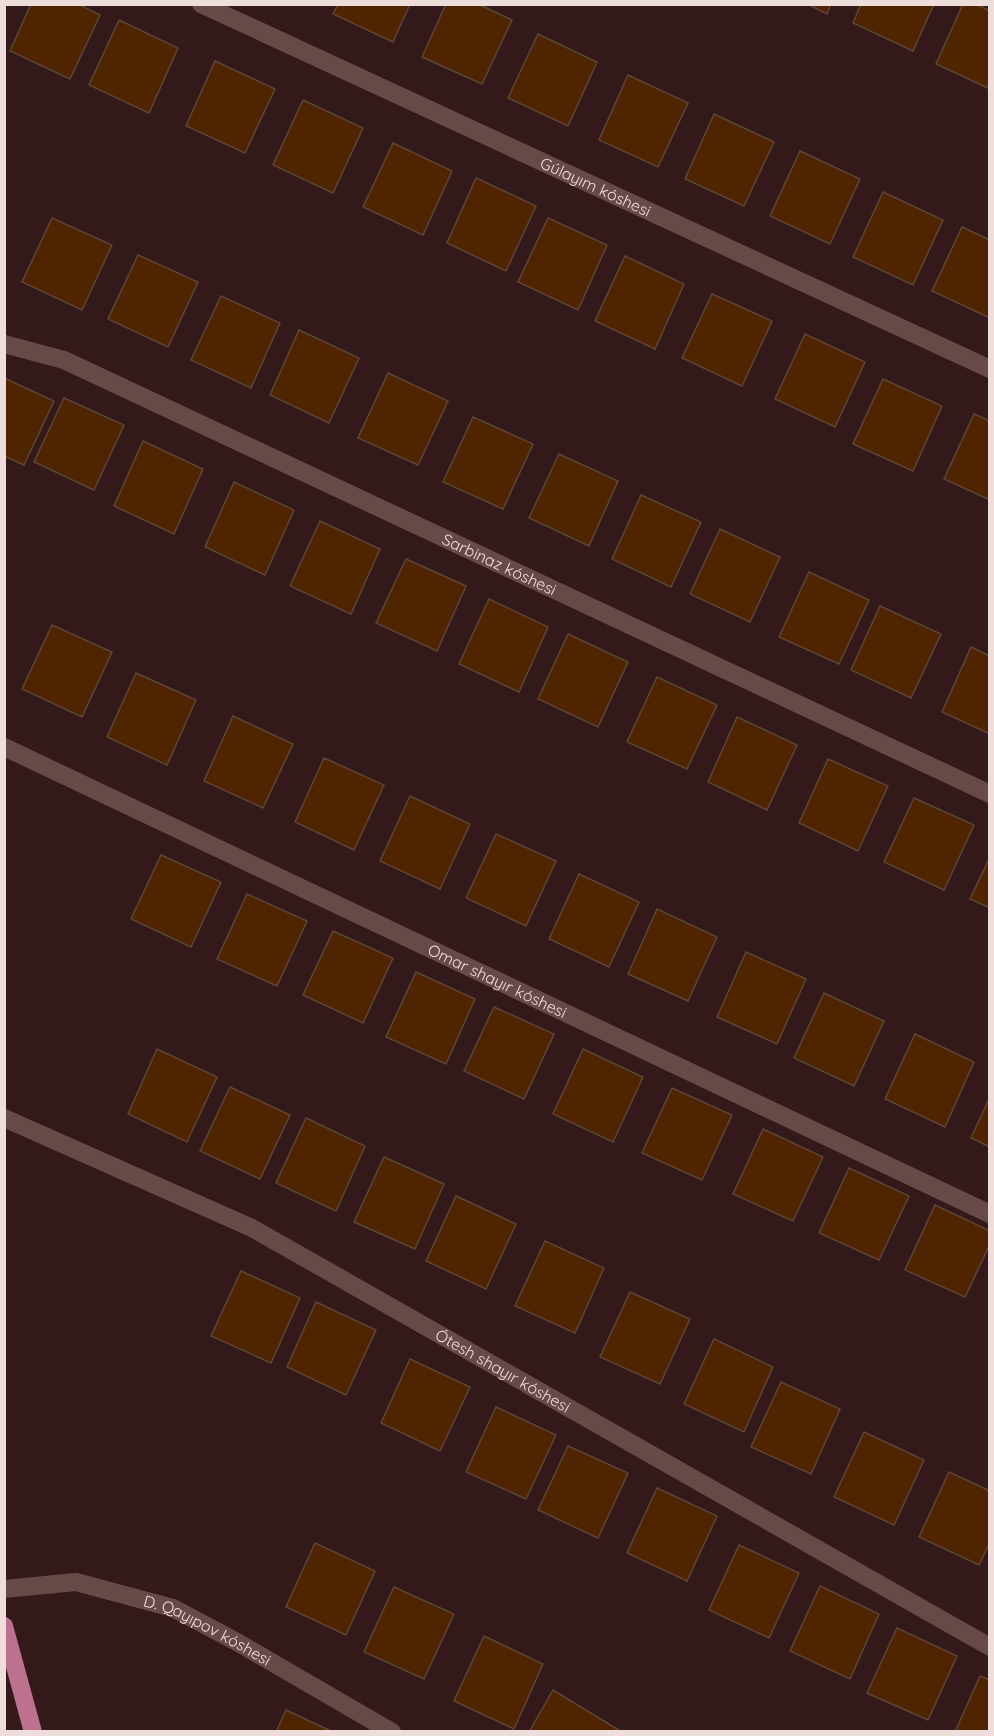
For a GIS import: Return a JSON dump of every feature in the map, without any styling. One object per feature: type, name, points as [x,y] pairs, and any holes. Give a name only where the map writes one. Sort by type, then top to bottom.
[{"type":"main road","points":[[4,1626],[33,1731]]},
{"type":"street","name":"Gúlayım kóshesi","points":[[201,4],[990,369]]},
{"type":"street","name":"Sarbinaz kóshesi","points":[[4,344],[64,360],[990,794]]},
{"type":"street","name":"Omar shayır kóshesi","points":[[4,747],[990,1214]]},
{"type":"street","name":"Ótesh shayır kóshesi","points":[[4,1118],[252,1228],[990,1647]]},
{"type":"street","name":"D. Qayıpov kóshesi","points":[[4,1589],[76,1582],[173,1608],[392,1731]]},
{"type":"building","points":[[31,4],[78,4],[100,15],[70,79],[10,51]]},
{"type":"building","points":[[338,4],[410,4],[393,42],[333,14]]},
{"type":"building","points":[[446,4],[478,4],[512,20],[482,84],[422,57]]},
{"type":"building","points":[[807,4],[831,4],[827,14]]},
{"type":"building","points":[[861,4],[934,4],[913,51],[853,23]]},
{"type":"building","points":[[963,4],[976,4],[990,11],[990,89],[936,64]]},
{"type":"building","points":[[119,20],[178,48],[149,113],[89,85]]},
{"type":"building","points":[[538,34],[597,62],[568,126],[508,98]]},
{"type":"building","points":[[215,61],[275,89],[245,153],[186,126]]},
{"type":"building","points":[[628,75],[688,103],[658,167],[599,140]]},
{"type":"building","points":[[303,100],[363,128],[333,193],[273,165]]},
{"type":"building","points":[[714,114],[774,142],[744,206],[685,179]]},
{"type":"building","points":[[393,143],[452,171],[423,235],[363,207]]},
{"type":"building","points":[[800,151],[860,179],[830,244],[770,216]]},
{"type":"building","points":[[476,178],[536,206],[506,271],[447,243]]},
{"type":"building","points":[[883,192],[943,220],[913,285],[853,257]]},
{"type":"building","points":[[52,218],[112,245],[82,310],[22,282]]},
{"type":"building","points":[[548,218],[607,245],[578,310],[518,282]]},
{"type":"building","points":[[962,227],[990,240],[990,318],[932,291]]},
{"type":"building","points":[[138,255],[198,282],[168,347],[108,319]]},
{"type":"building","points":[[625,256],[684,284],[655,349],[595,321]]},
{"type":"building","points":[[712,294],[772,321],[742,386],[682,358]]},
{"type":"building","points":[[221,296],[280,323],[251,388],[191,360]]},
{"type":"building","points":[[299,330],[359,358],[329,423],[270,395]]},
{"type":"building","points":[[805,334],[865,362],[835,427],[775,399]]},
{"type":"building","points":[[388,373],[448,401],[418,465],[358,438]]},
{"type":"building","points":[[4,378],[54,401],[24,465],[4,456]]},
{"type":"building","points":[[883,379],[942,406],[913,471],[853,444]]},
{"type":"building","points":[[64,398],[124,425],[94,490],[34,462]]},
{"type":"building","points":[[974,414],[990,421],[990,500],[944,479]]},
{"type":"building","points":[[473,417],[533,444],[503,509],[443,482]]},
{"type":"building","points":[[143,441],[203,469],[174,534],[114,506]]},
{"type":"building","points":[[559,454],[618,481],[589,546],[529,518]]},
{"type":"building","points":[[234,482],[294,510],[265,575],[205,547]]},
{"type":"building","points":[[641,495],[701,522],[671,587],[612,559]]},
{"type":"building","points":[[320,521],[380,549],[351,614],[290,586]]},
{"type":"building","points":[[720,529],[780,557],[750,622],[690,594]]},
{"type":"building","points":[[406,559],[466,586],[437,651],[376,623]]},
{"type":"building","points":[[809,572],[869,600],[839,664],[779,637]]},
{"type":"building","points":[[489,599],[548,627],[519,692],[459,664]]},
{"type":"building","points":[[880,606],[941,634],[911,698],[851,670]]},
{"type":"building","points":[[52,625],[112,652],[82,717],[22,689]]},
{"type":"building","points":[[568,634],[628,662],[598,727],[538,699]]},
{"type":"building","points":[[971,647],[990,656],[990,734],[942,712]]},
{"type":"building","points":[[136,673],[196,700],[167,765],[107,737]]},
{"type":"building","points":[[657,677],[717,705],[687,769],[627,742]]},
{"type":"building","points":[[233,716],[293,744],[263,808],[204,781]]},
{"type":"building","points":[[737,717],[797,745],[767,810],[708,782]]},
{"type":"building","points":[[324,758],[384,785],[354,850],[295,822]]},
{"type":"building","points":[[828,759],[888,786],[858,851],[799,823]]},
{"type":"building","points":[[410,796],[470,824],[440,889],[380,861]]},
{"type":"building","points":[[914,798],[974,825],[944,890],[884,862]]},
{"type":"building","points":[[496,834],[556,861],[526,926],[466,898]]},
{"type":"building","points":[[161,855],[221,882],[191,947],[131,919]]},
{"type":"building","points":[[990,857],[990,908],[970,899]]},
{"type":"building","points":[[579,874],[639,902],[609,967],[549,939]]},
{"type":"building","points":[[247,894],[307,921],[277,986],[217,959]]},
{"type":"building","points":[[657,909],[717,937],[688,1001],[628,974]]},
{"type":"building","points":[[333,931],[393,958],[363,1023],[303,995]]},
{"type":"building","points":[[746,952],[806,979],[777,1044],[717,1017]]},
{"type":"building","points":[[416,972],[475,999],[446,1064],[386,1037]]},
{"type":"building","points":[[824,993],[884,1021],[854,1086],[794,1058]]},
{"type":"building","points":[[494,1007],[554,1034],[524,1099],[464,1071]]},
{"type":"building","points":[[915,1034],[974,1062],[945,1127],[885,1099]]},
{"type":"building","points":[[157,1049],[217,1077],[187,1142],[128,1114]]},
{"type":"building","points":[[583,1049],[643,1077],[613,1142],[553,1114]]},
{"type":"building","points":[[230,1087],[290,1115],[260,1179],[200,1151]]},
{"type":"building","points":[[672,1088],[732,1115],[702,1180],[642,1153]]},
{"type":"building","points":[[990,1097],[990,1147],[971,1138]]},
{"type":"building","points":[[306,1118],[365,1146],[336,1211],[276,1183]]},
{"type":"building","points":[[763,1129],[823,1157],[793,1221],[733,1194]]},
{"type":"building","points":[[384,1157],[444,1184],[415,1249],[354,1222]]},
{"type":"building","points":[[849,1168],[909,1196],[879,1260],[819,1233]]},
{"type":"building","points":[[456,1196],[516,1224],[486,1289],[426,1261]]},
{"type":"building","points":[[935,1205],[990,1231],[990,1244],[965,1297],[905,1270]]},
{"type":"building","points":[[545,1241],[604,1268],[575,1333],[515,1306]]},
{"type":"building","points":[[241,1271],[300,1298],[271,1363],[211,1336]]},
{"type":"building","points":[[630,1292],[690,1319],[660,1384],[600,1357]]},
{"type":"building","points":[[316,1302],[376,1330],[346,1395],[287,1367]]},
{"type":"building","points":[[714,1339],[773,1367],[744,1432],[684,1404]]},
{"type":"building","points":[[410,1359],[470,1387],[440,1451],[381,1423]]},
{"type":"building","points":[[781,1382],[840,1409],[811,1474],[751,1447]]},
{"type":"building","points":[[496,1407],[556,1435],[526,1499],[466,1472]]},
{"type":"building","points":[[864,1432],[924,1460],[894,1525],[834,1497]]},
{"type":"building","points":[[568,1446],[628,1473],[598,1538],[538,1510]]},
{"type":"building","points":[[949,1472],[990,1491],[990,1542],[979,1565],[919,1537]]},
{"type":"building","points":[[657,1488],[717,1516],[687,1581],[627,1553]]},
{"type":"building","points":[[315,1543],[375,1571],[346,1635],[286,1607]]},
{"type":"building","points":[[739,1545],[799,1573],[769,1638],[709,1610]]},
{"type":"building","points":[[820,1586],[879,1614],[850,1679],[790,1651]]},
{"type":"building","points":[[394,1587],[454,1614],[424,1679],[364,1652]]},
{"type":"building","points":[[897,1628],[957,1656],[928,1720],[867,1693]]},
{"type":"building","points":[[484,1636],[543,1664],[514,1729],[454,1701]]},
{"type":"building","points":[[980,1676],[990,1680],[990,1732],[955,1732]]},
{"type":"building","points":[[553,1690],[622,1732],[529,1732]]},
{"type":"building","points":[[286,1710],[333,1732],[276,1732]]}]
